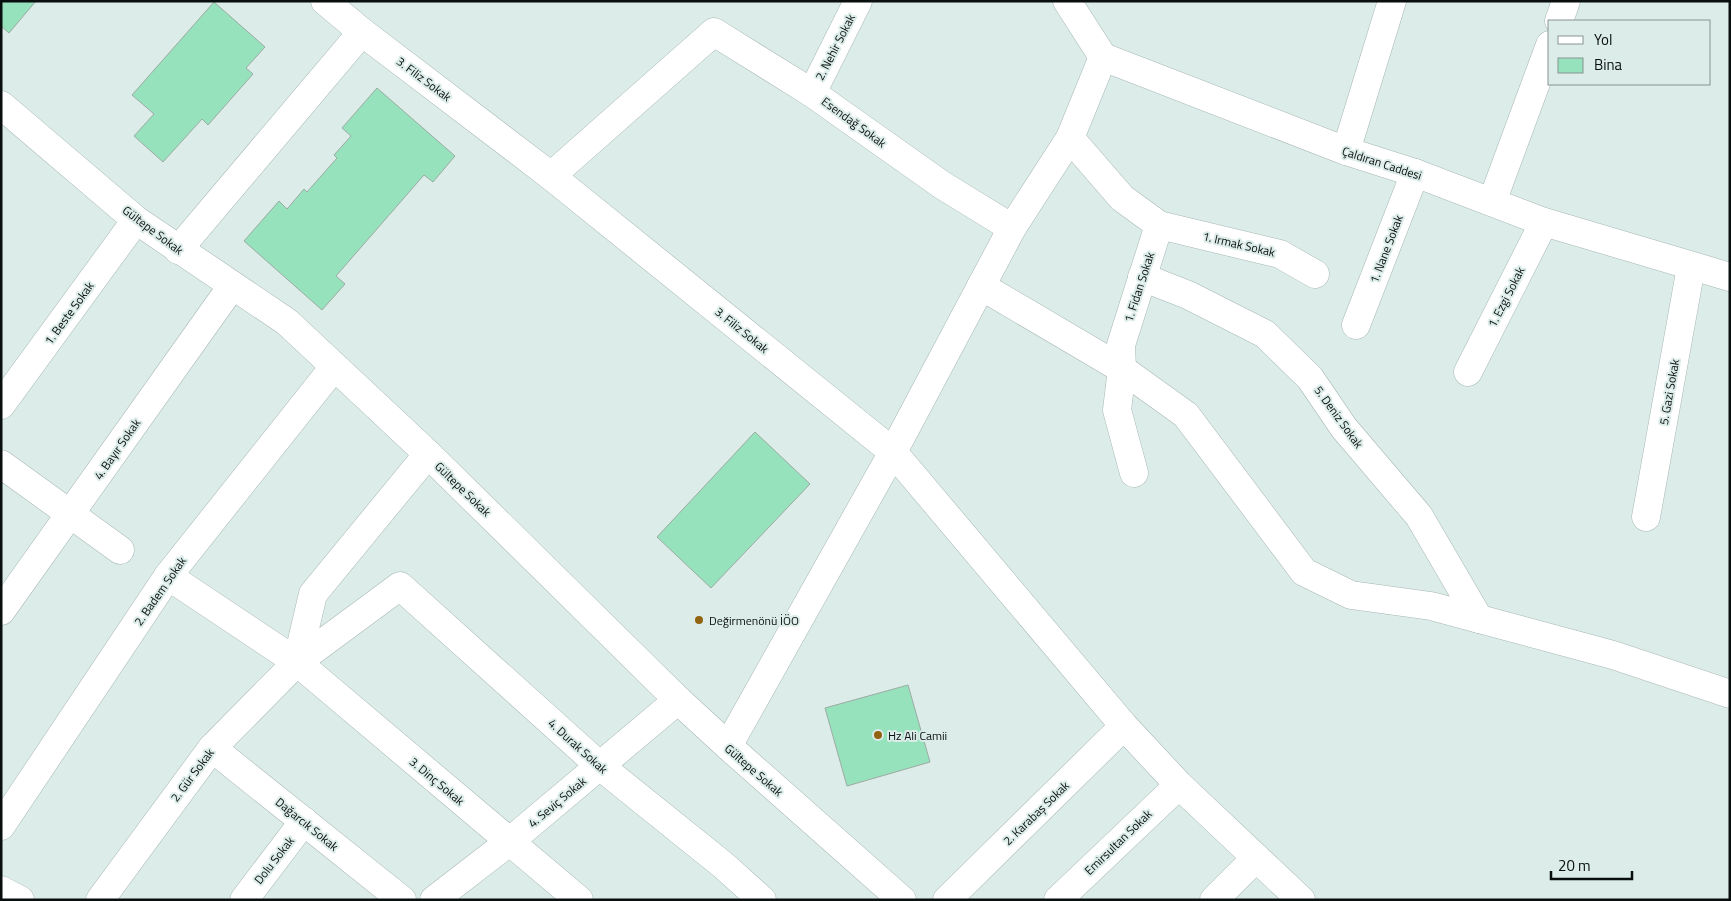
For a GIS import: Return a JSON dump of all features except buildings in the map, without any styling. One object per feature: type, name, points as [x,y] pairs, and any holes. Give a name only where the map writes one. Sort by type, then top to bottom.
[{"type":"street","name":"3. Filiz Sokak","points":[[325,1],[362,32],[551,176],[893,452],[1124,726],[1179,785],[1302,900]]},
{"type":"street","name":"2. Nehir Sokak","points":[[812,93],[858,1]]},
{"type":"street","points":[[728,746],[893,452],[1012,228],[1070,138],[1103,57],[1067,1]]},
{"type":"street","points":[[1346,151],[1392,1]]},
{"type":"street","points":[[1559,20],[1566,1]]},
{"type":"street","points":[[178,250],[362,32]]},
{"type":"street","name":"Esendağ Sokak","points":[[551,176],[714,32],[812,93],[942,185],[1012,228]]},
{"type":"street","points":[[1492,202],[1548,51]]},
{"type":"street","name":"Çaldıran Caddesi","points":[[1103,57],[1346,151],[1415,173],[1544,222],[1730,277]]},
{"type":"street","name":"Gültepe Sokak","points":[[1,105],[136,220],[287,322],[428,454],[678,700],[902,900]]},
{"type":"street","points":[[1070,138],[1122,198],[1159,225]]},
{"type":"street","name":"1. Nane Sokak","points":[[1356,325],[1415,173]]},
{"type":"street","name":"1. Beste Sokak","points":[[1,405],[136,220]]},
{"type":"street","name":"1. Ezgi Sokak","points":[[1468,372],[1544,222]]},
{"type":"street","name":"1. Irmak Sokak","points":[[1159,225],[1280,254],[1315,274]]},
{"type":"street","name":"1. Fidan Sokak","points":[[1134,473],[1117,410],[1122,369],[1121,345],[1159,225]]},
{"type":"street","name":"5. Gazi Sokak","points":[[1646,517],[1691,267]]},
{"type":"street","name":"5. Deniz Sokak","points":[[1142,277],[1188,295],[1264,334],[1310,378],[1344,428],[1418,516],[1479,619]]},
{"type":"street","name":"4. Bayır Sokak","points":[[1,612],[232,286]]},
{"type":"street","points":[[981,286],[1122,369],[1186,415],[1304,572],[1351,595],[1431,606],[1613,655],[1730,694]]},
{"type":"street","name":"2. Badem Sokak","points":[[1,826],[168,576],[334,367]]},
{"type":"street","points":[[297,662],[313,594],[428,454]]},
{"type":"street","points":[[1,464],[120,550]]},
{"type":"street","name":"3. Dinç Sokak","points":[[168,576],[297,662],[579,900]]},
{"type":"street","name":"2. Gür Sokak","points":[[100,900],[212,748],[297,662],[400,586]]},
{"type":"street","name":"4. Durak Sokak","points":[[400,586],[600,766],[723,865],[762,900]]},
{"type":"street","name":"4. Seviç Sokak","points":[[434,900],[509,842],[678,700]]},
{"type":"street","name":"2. Karabaş Sokak","points":[[947,900],[1124,726]]},
{"type":"street","name":"Dağarcık Sokak","points":[[212,748],[304,821],[383,894]]},
{"type":"street","name":"Emirsultan Sokak","points":[[1058,900],[1179,785]]},
{"type":"street","name":"Dolu Sokak","points":[[244,900],[304,821]]},
{"type":"street","points":[[1214,900],[1256,858]]},
{"type":"street","points":[[1,890],[20,900]]},
{"type":"place","name":"Değirmenönü İÖO","points":[[699,620]]},
{"type":"place","name":"Hz Ali Camii","points":[[878,735]]}]
